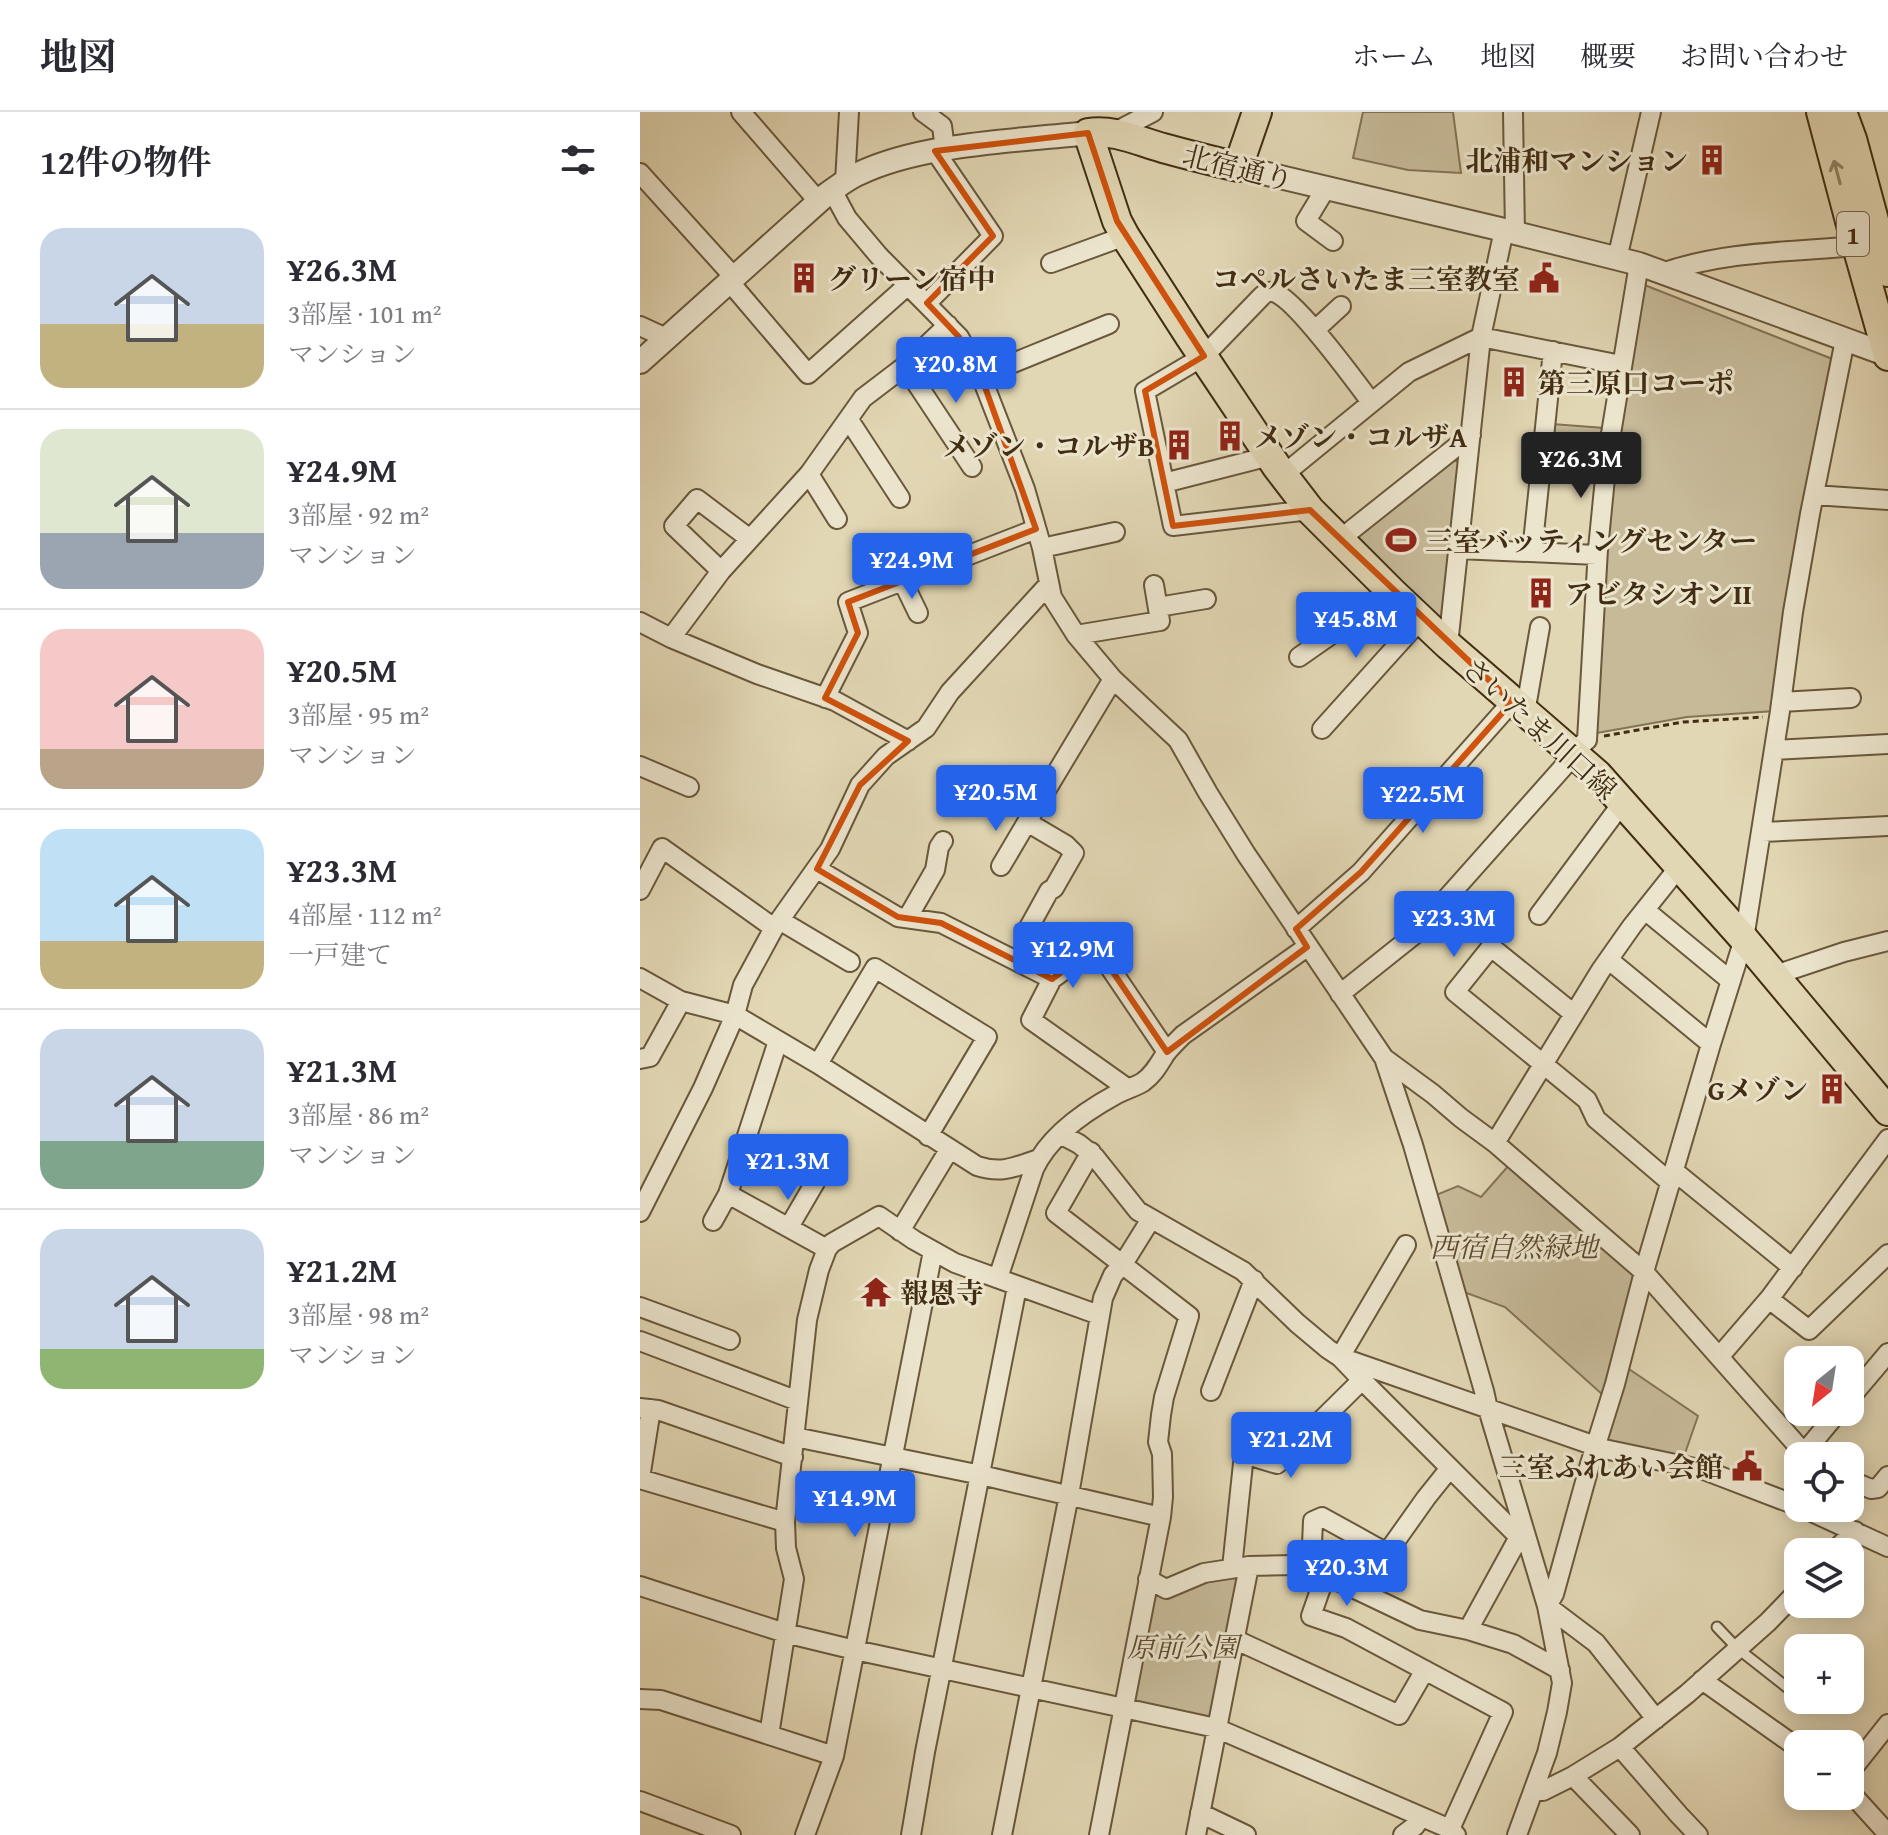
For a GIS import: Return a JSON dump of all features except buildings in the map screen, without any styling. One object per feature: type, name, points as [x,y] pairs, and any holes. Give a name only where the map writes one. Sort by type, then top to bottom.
[{"type":"main road","points":[[1238,167],[1257,112]]},
{"type":"main road","name":"1","points":[[1821,112],[1888,272]]},
{"type":"main road","name":"1","points":[[1842,112],[1855,126],[1875,245],[1888,356]]},
{"type":"main road","name":"北宿通り","points":[[1100,133],[1238,167]]},
{"type":"main road","name":"さいたま川口線","points":[[1100,133],[1117,221],[1125,236],[1276,466],[1310,510],[1448,645],[1519,708],[1578,749],[1775,975],[1888,1111]]},
{"type":"street","points":[[741,112],[832,191],[847,218],[879,256],[959,337],[981,376],[1025,489],[1052,597],[1076,635],[1113,679],[1178,740],[1208,793],[1307,947],[1384,1058],[1429,1199],[1524,1541],[1547,1606],[1560,1670],[1562,1683],[1557,1712],[1524,1832]]},
{"type":"street","points":[[832,191],[849,112]]},
{"type":"street","points":[[923,112],[944,119],[940,150],[993,236],[927,303]]},
{"type":"street","points":[[1100,133],[1153,112]]},
{"type":"street","points":[[1448,645],[1481,337],[1510,232],[1513,112]]},
{"type":"street","points":[[1617,259],[1651,112]]},
{"type":"street","name":"北宿通り","points":[[640,362],[832,191],[866,170],[890,161],[940,150],[1100,133]]},
{"type":"street","name":"北宿通り","points":[[1238,167],[1639,264],[1888,356]]},
{"type":"street","points":[[640,173],[731,278],[808,374],[908,285]]},
{"type":"street","points":[[1326,188],[1306,221],[1333,241]]},
{"type":"street","points":[[1051,263],[1125,236]]},
{"type":"street","points":[[1662,273],[1687,264],[1750,253],[1875,245]]},
{"type":"street","points":[[1340,994],[1414,935],[1578,749],[1607,458],[1639,264]]},
{"type":"street","points":[[1310,510],[1173,526],[1145,391],[1204,356],[1267,292],[1274,292],[1315,330],[1371,402]]},
{"type":"street","points":[[1315,330],[1341,306]]},
{"type":"street","points":[[981,376],[1109,324]]},
{"type":"street","points":[[671,638],[721,571],[809,474],[863,398],[905,366],[948,325]]},
{"type":"street","points":[[640,326],[666,338]]},
{"type":"street","points":[[1164,483],[1276,466],[1371,402],[1409,372],[1481,337],[1621,365]]},
{"type":"street","points":[[1547,1606],[1554,1594],[1644,1272],[1744,939],[1793,612],[1845,340]]},
{"type":"street","points":[[1532,552],[1553,351]]},
{"type":"street","points":[[905,366],[972,467]]},
{"type":"street","points":[[849,420],[900,498]]},
{"type":"street","points":[[1339,540],[1471,435]]},
{"type":"street","points":[[809,474],[837,519]]},
{"type":"street","points":[[1814,495],[1888,500]]},
{"type":"street","points":[[721,571],[674,526],[681,516],[697,499],[750,539]]},
{"type":"street","points":[[825,698],[858,633],[848,602],[1036,529]]},
{"type":"street","points":[[1042,548],[1115,532]]},
{"type":"street","points":[[1458,549],[1597,555]]},
{"type":"street","points":[[903,582],[918,613]]},
{"type":"street","points":[[640,1212],[646,1185],[703,1088],[735,1015],[743,985],[778,925],[830,849],[860,785],[886,756],[926,728],[950,692],[1049,584]]},
{"type":"street","points":[[1076,635],[1160,621],[1154,585]]},
{"type":"street","points":[[1299,657],[1392,592]]},
{"type":"street","points":[[1158,607],[1206,599]]},
{"type":"street","points":[[1322,729],[1421,619]]},
{"type":"street","points":[[640,622],[757,674],[835,701],[908,741]]},
{"type":"street","points":[[1296,929],[1361,872],[1519,708],[1540,627]]},
{"type":"street","points":[[1001,866],[1113,679]]},
{"type":"street","points":[[1780,709],[1851,698]]},
{"type":"street","points":[[1774,750],[1888,744]]},
{"type":"street","points":[[640,766],[689,787]]},
{"type":"street","points":[[1539,915],[1623,802]]},
{"type":"street","points":[[1027,822],[1074,853],[1028,929]]},
{"type":"street","points":[[1762,832],[1888,826]]},
{"type":"street","points":[[908,917],[935,870],[943,841]]},
{"type":"street","points":[[640,890],[662,848],[778,925],[850,962]]},
{"type":"street","points":[[1495,1143],[1621,940],[1679,867]]},
{"type":"street","points":[[817,869],[898,917],[941,923],[1052,979]]},
{"type":"street","points":[[1645,910],[1731,981]]},
{"type":"street","points":[[1775,975],[1888,941]]},
{"type":"street","points":[[1127,1088],[1031,1020],[1052,979],[1096,947],[1167,1052]]},
{"type":"street","points":[[998,1278],[1039,1159],[1060,1134],[1101,1103],[1143,1082],[1153,1074],[1183,1035],[1307,947]]},
{"type":"street","points":[[1574,1014],[1491,947],[1455,992],[1587,1100],[1596,1119],[1793,1268]]},
{"type":"street","points":[[1609,960],[1711,1044]]},
{"type":"street","points":[[818,1064],[875,968],[987,1037],[928,1136]]},
{"type":"street","points":[[640,978],[681,1001],[735,1015],[977,1166],[1006,1170],[1039,1159]]},
{"type":"street","points":[[640,1059],[650,1057],[681,1001]]},
{"type":"street","points":[[713,1221],[728,1194],[778,1041]]},
{"type":"street","points":[[1384,1058],[1495,1143],[1644,1272],[1795,1442]]},
{"type":"street","points":[[1060,1134],[1091,1152],[1138,1211],[1254,1280],[1297,1323],[1340,1357],[1524,1541]]},
{"type":"street","points":[[1719,1357],[1769,1299],[1888,1139]]},
{"type":"street","points":[[900,1231],[949,1150]]},
{"type":"street","points":[[1091,1152],[1056,1213],[1189,1316],[1164,1397],[1158,1442],[1162,1454],[1161,1517],[1099,1835]]},
{"type":"street","points":[[789,1227],[824,1167]]},
{"type":"street","points":[[728,1194],[827,1249]]},
{"type":"street","points":[[769,1735],[794,1579],[786,1548],[785,1522],[798,1401],[810,1306],[827,1249],[879,1216],[955,1263],[1099,1315]]},
{"type":"street","points":[[1002,1835],[1069,1495],[1099,1315],[1106,1287],[1151,1219]]},
{"type":"street","points":[[1340,1357],[1406,1245]]},
{"type":"street","points":[[805,1835],[834,1756],[933,1251]]},
{"type":"street","points":[[1769,1299],[1809,1330],[1888,1254]]},
{"type":"street","points":[[1211,1391],[1254,1280]]},
{"type":"street","points":[[911,1835],[1017,1287]]},
{"type":"street","points":[[640,1307],[730,1340]]},
{"type":"street","points":[[640,1341],[798,1401]]},
{"type":"street","points":[[1864,1381],[1888,1353]]},
{"type":"street","points":[[1340,1357],[1597,1446],[1704,1470],[1784,1500]]},
{"type":"street","points":[[1196,1835],[1234,1639],[1244,1454],[1277,1464],[1362,1380]]},
{"type":"street","points":[[785,1522],[640,1478],[646,1408],[793,1457]]},
{"type":"street","points":[[795,1437],[981,1475],[1161,1517]]},
{"type":"street","points":[[640,1586],[785,1633],[1216,1728],[1453,1832],[1503,1712],[1346,1628],[1311,1616],[1318,1572],[1313,1521],[1322,1517],[1387,1553],[1450,1468]]},
{"type":"street","points":[[1864,1486],[1878,1488],[1888,1476]]},
{"type":"street","points":[[1836,1522],[1888,1547]]},
{"type":"street","points":[[1848,1538],[1855,1531]]},
{"type":"street","points":[[1468,1630],[1524,1541]]},
{"type":"street","points":[[1148,1579],[1166,1589],[1204,1573],[1240,1567],[1294,1565],[1318,1572],[1420,1620],[1513,1644],[1560,1670]]},
{"type":"street","points":[[1534,1791],[1543,1791],[1573,1776],[1620,1747],[1687,1694],[1784,1605]]},
{"type":"street","points":[[1547,1606],[1596,1643],[1656,1719]]},
{"type":"street","points":[[1234,1639],[1399,1715],[1425,1670]]},
{"type":"street","points":[[1702,1680],[1784,1738]]},
{"type":"street","points":[[640,1699],[661,1700],[834,1756]]},
{"type":"street","points":[[1864,1754],[1888,1724]]},
{"type":"street","points":[[1620,1747],[1685,1831]]},
{"type":"street","points":[[1573,1776],[1630,1835]]},
{"type":"street","points":[[640,1801],[731,1835]]},
{"type":"street","points":[[1864,1807],[1888,1834]]},
{"type":"street","points":[[1200,1813],[1246,1835]]},
{"type":"street","points":[[1403,1835],[1421,1817]]},
{"type":"lane","points":[[1717,1627],[1737,1648],[1784,1685]]},
{"type":"path","points":[[1578,749],[1683,722],[1780,709]]},
{"type":"highlighted area","points":[[1088,133],[1117,221],[1204,356],[1145,391],[1173,526],[1310,510],[1512,702],[1361,872],[1296,929],[1307,947],[1167,1052],[1096,947],[1052,979],[941,923],[898,917],[817,869],[860,785],[908,741],[825,698],[858,633],[848,602],[1036,529],[981,376],[959,337],[927,303],[993,236],[935,151]]},
{"type":"green space","points":[[1363,112],[1453,112],[1461,173],[1408,170],[1353,158]]},
{"type":"green space","points":[[1642,284],[1835,360],[1775,711],[1687,717],[1591,734],[1612,465]]},
{"type":"green space","points":[[1552,424],[1604,428],[1600,471],[1546,466]]},
{"type":"green space","name":"三室バッティングセンター","points":[[1449,457],[1461,464],[1443,619],[1431,623],[1351,536]]},
{"type":"green space","name":"西宿自然緑地","points":[[1510,1164],[1638,1273],[1604,1396],[1505,1307],[1461,1291],[1431,1197],[1458,1186],[1481,1197]]},
{"type":"green space","points":[[1626,1367],[1698,1416],[1683,1459],[1606,1442]]},
{"type":"green space","name":"原前公園","points":[[1240,1572],[1213,1720],[1131,1705],[1150,1585]]},
{"type":"place","name":"北浦和マンション","points":[[1712,160]]},
{"type":"place","name":"グリーン宿中","points":[[804,278]]},
{"type":"place","name":"コペルさいたま三室教室","points":[[1544,278]]},
{"type":"place","name":"第三原口コーポ","points":[[1514,382]]},
{"type":"place","name":"メゾン・コルザA","points":[[1230,436]]},
{"type":"place","name":"メゾン・コルザB","points":[[1179,445]]},
{"type":"place","name":"三室バッティングセンター","points":[[1401,540]]},
{"type":"place","name":"アビタシオンⅡ","points":[[1541,593]]},
{"type":"place","name":"Gメゾン","points":[[1832,1089]]},
{"type":"place","name":"報恩寺","points":[[876,1292]]},
{"type":"place","name":"三室ふれあい会館","points":[[1747,1466]]}]
